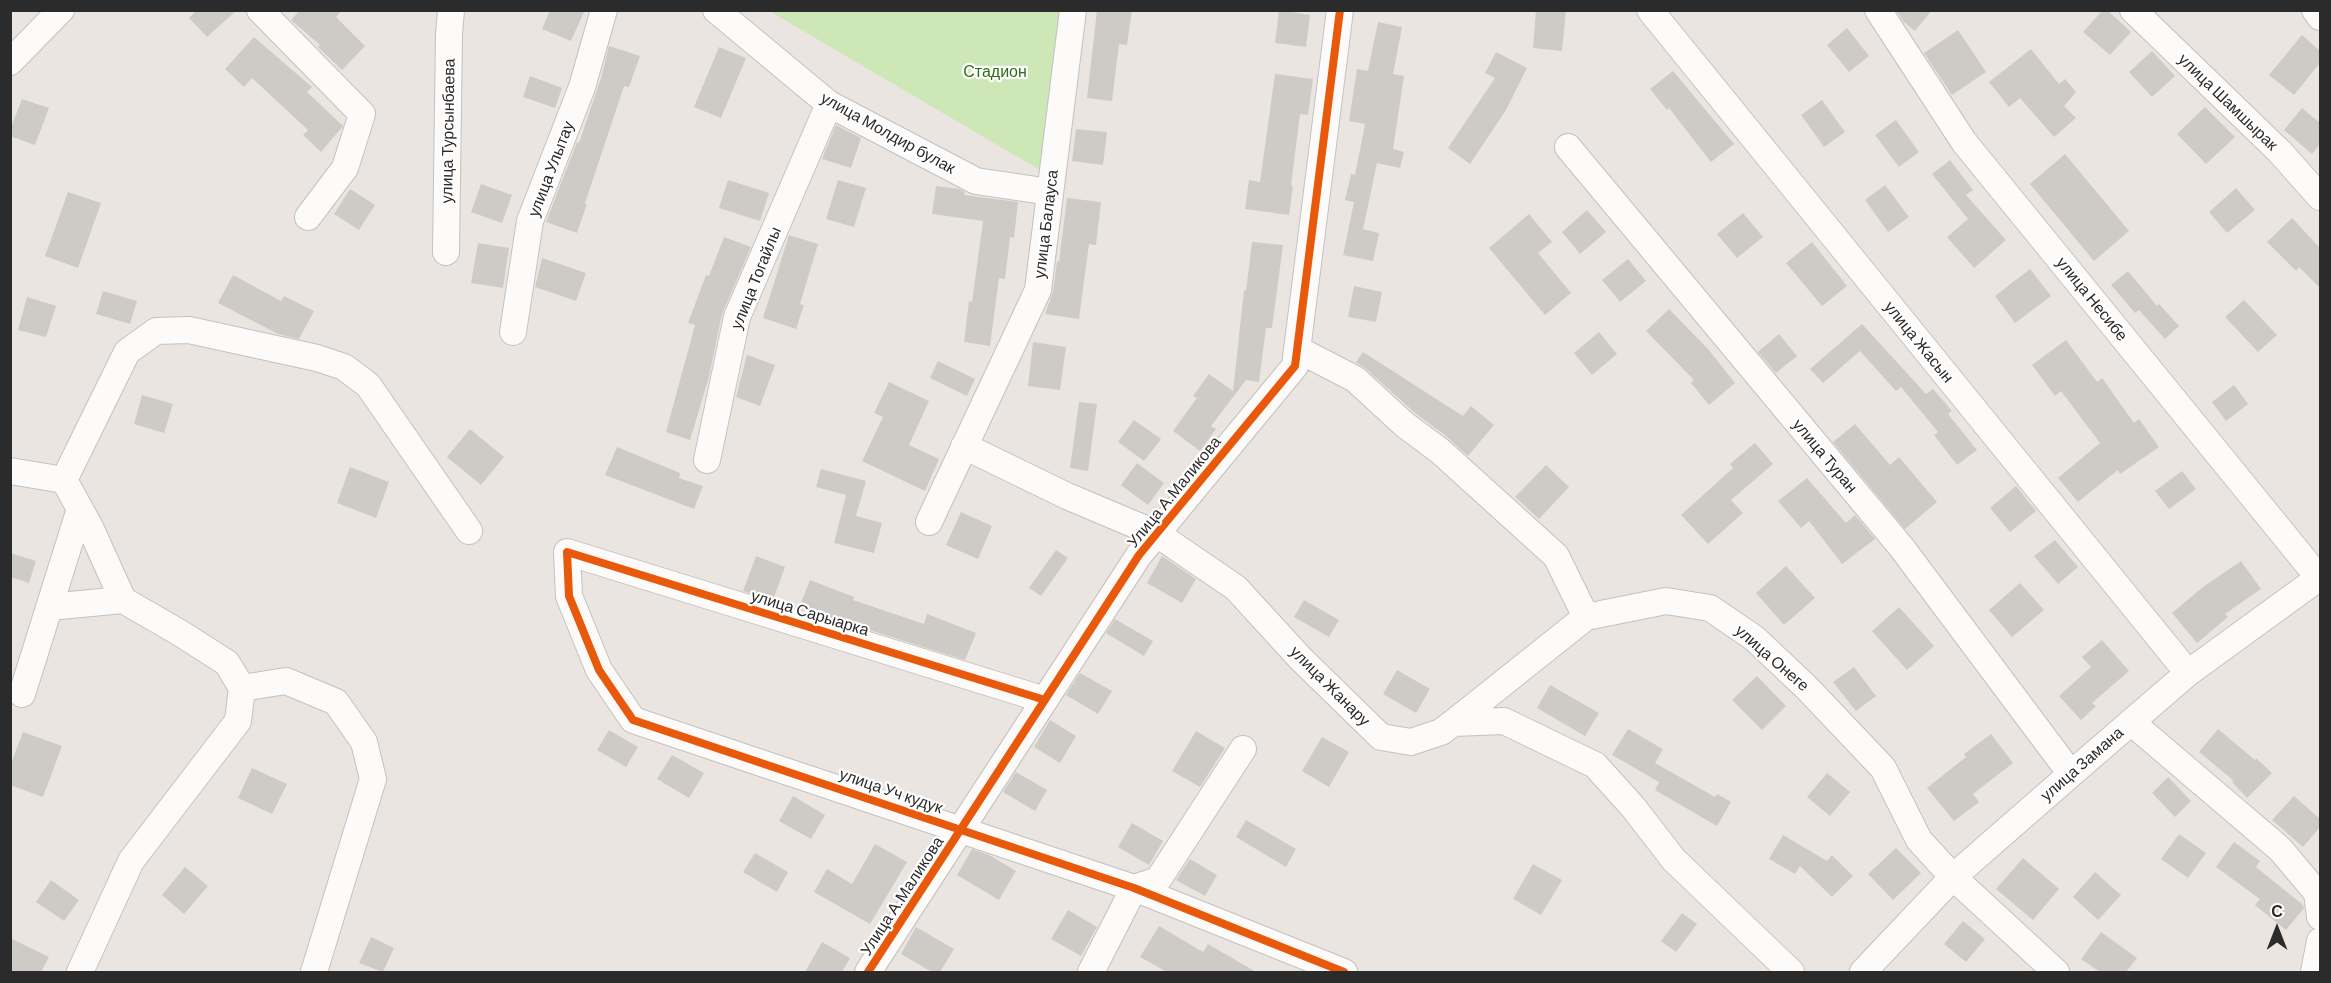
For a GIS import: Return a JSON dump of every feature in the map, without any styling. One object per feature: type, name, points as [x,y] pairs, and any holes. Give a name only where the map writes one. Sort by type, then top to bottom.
[{"type":"street","points":[[261,10],[362,114],[345,168],[308,217]]},
{"type":"street","name":"улица Турсынбаева","points":[[446,252],[451,10]]},
{"type":"street","name":"улица Улытау","points":[[513,332],[530,221],[582,87],[604,10]]},
{"type":"street","name":"улица Молдир булак","points":[[716,10],[829,104],[976,182],[1050,192]]},
{"type":"street","name":"улица Балауса","points":[[929,522],[1038,290],[1073,10]]},
{"type":"street","name":"Улица А.Маликова","points":[[868,972],[1139,555],[1295,366],[1340,10]]},
{"type":"street","name":"улица Жасын","points":[[1650,10],[2188,673]]},
{"type":"street","name":"улица Несибе","points":[[1878,10],[1964,142],[2320,578]]},
{"type":"street","name":"улица Шамшырак","points":[[2133,10],[2280,152],[2320,197]]},
{"type":"street","points":[[2315,10],[2320,17]]},
{"type":"street","points":[[11,60],[55,14]]},
{"type":"street","name":"улица Тогайлы","points":[[707,460],[737,317],[829,104]]},
{"type":"street","name":"улица Туран","points":[[1568,147],[1902,548],[2071,774]]},
{"type":"street","points":[[64,480],[127,352],[156,331],[189,330],[317,358],[344,367],[368,386],[469,531]]},
{"type":"street","points":[[1297,349],[1355,379],[1405,425],[1440,451],[1556,556],[1586,616],[1453,723]]},
{"type":"street","name":"улица Жанару","points":[[964,446],[1067,496],[1157,534],[1236,588],[1300,658],[1380,737],[1411,742],[1441,732],[1453,723],[1504,721],[1595,765],[1633,807],[1674,860],[1791,972]]},
{"type":"street","points":[[10,471],[64,480]]},
{"type":"street","points":[[64,480],[123,600],[227,663],[242,688],[238,721],[131,861],[80,972]]},
{"type":"street","points":[[22,694],[80,509]]},
{"type":"street","name":"улица Сарыарка","points":[[567,552],[1046,699]]},
{"type":"street","name":"улица Уч кудук","points":[[567,552],[569,596],[599,670],[633,720],[1134,888],[1344,972]]},
{"type":"street","name":"улица Замана","points":[[1863,972],[1953,878],[2131,722],[2188,673],[2320,578]]},
{"type":"street","points":[[49,607],[123,600]]},
{"type":"street","name":"улица Онеге","points":[[1586,616],[1666,601],[1710,608],[1754,638],[1807,688],[1883,768],[1919,840],[1953,878],[2056,972]]},
{"type":"street","points":[[242,688],[286,681],[336,702],[364,742],[373,779],[314,972]]},
{"type":"street","points":[[2131,722],[2280,849],[2317,893],[2320,917]]},
{"type":"street","points":[[1091,972],[1134,888],[1158,880],[1243,748]]},
{"type":"street","points":[[2314,972],[2320,941]]},
{"type":"green space","name":"Стадион","points":[[771,11],[1069,11],[1040,170],[776,15]]},
{"type":"building","points":[[197,10],[237,10],[207,37],[189,18]]},
{"type":"building","points":[[300,10],[342,10],[336,17],[365,46],[342,70],[318,47],[320,45],[291,20]]},
{"type":"building","points":[[550,10],[585,10],[571,41],[542,29]]},
{"type":"building","points":[[1097,10],[1132,10],[1127,45],[1119,44],[1112,101],[1087,98]]},
{"type":"building","points":[[1279,10],[1310,15],[1306,47],[1275,43]]},
{"type":"building","points":[[1536,10],[1566,10],[1562,51],[1533,48]]},
{"type":"building","points":[[1896,10],[1932,10],[1915,31],[1904,22]]},
{"type":"building","points":[[2103,10],[2107,10],[2131,32],[2110,55],[2083,32]]},
{"type":"building","points":[[1378,22],[1402,27],[1393,74],[1404,76],[1393,149],[1404,152],[1400,168],[1377,163],[1363,229],[1379,233],[1373,261],[1343,255],[1354,202],[1345,200],[1351,174],[1355,175],[1365,124],[1349,121],[1357,69],[1368,71]]},
{"type":"building","points":[[1847,28],[1869,56],[1849,72],[1827,45]]},
{"type":"building","points":[[1958,30],[1986,72],[1952,95],[1924,53]]},
{"type":"building","points":[[2302,35],[2320,51],[2320,63],[2294,95],[2269,75]]},
{"type":"building","points":[[254,37],[312,87],[307,92],[343,126],[321,152],[303,135],[308,130],[252,78],[244,87],[225,69]]},
{"type":"building","points":[[609,46],[640,56],[629,87],[624,86],[577,233],[546,222],[577,142],[579,143],[601,78]]},
{"type":"building","points":[[719,47],[746,58],[721,118],[694,107]]},
{"type":"building","points":[[2031,49],[2059,84],[2065,79],[2076,92],[2064,106],[2076,118],[2054,137],[2020,98],[2009,107],[1989,82]]},
{"type":"building","points":[[2152,51],[2175,76],[2152,97],[2129,72]]},
{"type":"building","points":[[1496,52],[1527,68],[1506,110],[1470,164],[1448,148],[1495,78],[1485,73]]},
{"type":"building","points":[[1673,71],[1734,144],[1711,162],[1669,108],[1667,110],[1650,89]]},
{"type":"building","points":[[1275,74],[1313,79],[1308,115],[1300,114],[1289,215],[1245,209],[1249,180],[1260,182]]},
{"type":"building","points":[[530,76],[562,88],[555,108],[523,97]]},
{"type":"building","points":[[22,99],[49,108],[35,145],[10,136],[10,130]]},
{"type":"building","points":[[1822,100],[1845,132],[1824,147],[1801,115]]},
{"type":"building","points":[[2205,107],[2235,137],[2206,164],[2177,134]]},
{"type":"building","points":[[2302,108],[2320,123],[2320,144],[2312,154],[2284,130]]},
{"type":"building","points":[[1896,120],[1919,152],[1899,167],[1875,135]]},
{"type":"building","points":[[836,125],[861,138],[851,168],[822,159]]},
{"type":"building","points":[[1076,129],[1107,132],[1103,165],[1072,161]]},
{"type":"building","points":[[2065,154],[2129,231],[2094,261],[2030,184]]},
{"type":"building","points":[[1950,160],[1973,190],[1966,195],[2006,240],[1974,268],[1947,237],[1968,219],[1932,174]]},
{"type":"building","points":[[728,180],[769,193],[760,221],[719,208]]},
{"type":"building","points":[[838,180],[866,188],[854,227],[826,219]]},
{"type":"building","points":[[481,184],[512,195],[502,223],[471,212]]},
{"type":"building","points":[[1885,185],[1909,217],[1888,232],[1865,200]]},
{"type":"building","points":[[936,186],[959,189],[965,192],[964,195],[1018,202],[1014,238],[1010,237],[1005,279],[999,278],[990,346],[964,342],[983,221],[932,214]]},
{"type":"building","points":[[2236,188],[2255,210],[2227,233],[2209,212]]},
{"type":"building","points":[[350,189],[375,205],[359,230],[334,214]]},
{"type":"building","points":[[68,192],[101,203],[78,268],[45,256]]},
{"type":"building","points":[[1067,198],[1101,202],[1096,245],[1089,244],[1079,319],[1045,314],[1053,292],[1057,261],[1059,262]]},
{"type":"building","points":[[1587,210],[1606,232],[1580,254],[1562,232]]},
{"type":"building","points":[[1743,213],[1763,237],[1737,258],[1717,234]]},
{"type":"building","points":[[1529,214],[1552,242],[1538,253],[1571,293],[1545,315],[1489,248]]},
{"type":"building","points":[[2292,218],[2320,248],[2320,288],[2299,267],[2296,271],[2267,242]]},
{"type":"building","points":[[789,235],[818,244],[800,304],[804,305],[796,329],[763,318]]},
{"type":"building","points":[[724,237],[751,247],[722,314],[709,377],[690,440],[666,432],[695,325],[688,323],[706,275],[709,276]]},
{"type":"building","points":[[1252,242],[1283,245],[1272,328],[1266,328],[1259,382],[1246,380],[1211,426],[1216,429],[1200,451],[1173,431],[1197,398],[1193,396],[1209,374],[1233,391],[1244,290],[1246,291]]},
{"type":"building","points":[[1812,242],[1847,286],[1822,306],[1786,263]]},
{"type":"building","points":[[478,243],[509,248],[503,288],[471,283]]},
{"type":"building","points":[[542,258],[586,273],[576,301],[535,287]]},
{"type":"building","points":[[1628,259],[1646,281],[1620,302],[1602,280]]},
{"type":"building","points":[[2030,269],[2051,296],[2015,323],[1995,296]]},
{"type":"building","points":[[2128,271],[2157,306],[2159,304],[2179,326],[2165,339],[2139,310],[2135,313],[2111,285]]},
{"type":"building","points":[[233,275],[281,301],[284,296],[314,311],[299,339],[278,334],[218,303]]},
{"type":"building","points":[[1354,286],[1382,292],[1376,322],[1348,317]]},
{"type":"building","points":[[103,291],[137,301],[130,324],[96,314]]},
{"type":"building","points":[[27,297],[56,306],[46,337],[18,330]]},
{"type":"building","points":[[2244,300],[2277,335],[2258,352],[2225,317]]},
{"type":"building","points":[[1669,309],[1708,349],[1735,383],[1709,405],[1691,383],[1694,380],[1646,331]]},
{"type":"building","points":[[1862,324],[1926,394],[1933,389],[1952,411],[1948,414],[1977,450],[1957,465],[1934,435],[1938,432],[1901,387],[1896,391],[1860,351],[1823,383],[1810,369]]},
{"type":"building","points":[[1599,332],[1617,354],[1592,375],[1574,353]]},
{"type":"building","points":[[1779,334],[1797,356],[1776,373],[1758,352]]},
{"type":"building","points":[[2066,340],[2097,382],[2102,378],[2134,423],[2139,419],[2159,447],[2120,474],[2118,470],[2078,502],[2058,478],[2100,443],[2061,391],[2055,396],[2032,365]]},
{"type":"building","points":[[1033,342],[1066,347],[1060,390],[1028,386]]},
{"type":"building","points":[[1363,352],[1463,416],[1471,406],[1494,425],[1468,456],[1356,362]]},
{"type":"building","points":[[747,355],[775,365],[760,406],[736,397]]},
{"type":"building","points":[[938,361],[975,379],[967,396],[930,378]]},
{"type":"building","points":[[889,382],[929,401],[909,445],[939,459],[925,491],[862,461],[883,417],[874,413]]},
{"type":"building","points":[[2234,385],[2248,404],[2226,421],[2212,402]]},
{"type":"building","points":[[142,395],[173,404],[164,433],[134,424]]},
{"type":"building","points":[[1079,402],[1097,404],[1088,471],[1070,468]]},
{"type":"building","points":[[1134,420],[1161,439],[1144,461],[1118,442]]},
{"type":"building","points":[[1855,424],[1890,465],[1899,457],[1937,502],[1905,529],[1833,442]]},
{"type":"building","points":[[470,429],[504,457],[481,485],[447,457]]},
{"type":"building","points":[[1755,443],[1773,464],[1731,500],[1743,513],[1708,544],[1681,515],[1733,468],[1730,464]]},
{"type":"building","points":[[617,447],[680,473],[679,478],[703,486],[694,509],[605,475]]},
{"type":"building","points":[[1137,463],[1164,483],[1148,505],[1121,485]]},
{"type":"building","points":[[1546,465],[1569,487],[1539,519],[1515,497]]},
{"type":"building","points":[[350,467],[389,482],[376,518],[337,503]]},
{"type":"building","points":[[821,469],[866,481],[856,516],[882,523],[874,553],[834,543],[846,495],[816,487]]},
{"type":"building","points":[[2182,471],[2196,489],[2169,509],[2155,491]]},
{"type":"building","points":[[1807,478],[1846,523],[1855,515],[1875,539],[1842,564],[1809,521],[1801,528],[1778,501]]},
{"type":"building","points":[[2016,486],[2036,511],[2010,532],[1990,508]]},
{"type":"building","points":[[961,512],[992,526],[978,559],[946,545]]},
{"type":"building","points":[[2055,540],[2078,567],[2058,584],[2034,556]]},
{"type":"building","points":[[1056,550],[1068,558],[1041,596],[1029,588]]},
{"type":"building","points":[[10,553],[36,561],[29,583],[10,577]]},
{"type":"building","points":[[756,556],[785,567],[773,600],[743,591]]},
{"type":"building","points":[[1162,556],[1196,579],[1182,603],[1147,583]]},
{"type":"building","points":[[2241,561],[2261,589],[2225,614],[2228,617],[2197,643],[2172,613],[2203,587]]},
{"type":"building","points":[[1786,566],[1815,598],[1784,625],[1756,593]]},
{"type":"building","points":[[810,580],[854,597],[853,600],[924,624],[927,614],[976,633],[965,660],[799,608]]},
{"type":"building","points":[[2020,583],[2044,610],[2012,637],[1989,610]]},
{"type":"building","points":[[1304,600],[1339,620],[1329,637],[1294,617]]},
{"type":"building","points":[[1899,607],[1934,646],[1907,670],[1872,631]]},
{"type":"building","points":[[1115,619],[1153,641],[1144,656],[1106,633]]},
{"type":"building","points":[[2102,640],[2129,671],[2092,703],[2096,706],[2081,720],[2059,696],[2091,667],[2082,657]]},
{"type":"building","points":[[1854,667],[1876,696],[1856,711],[1833,682]]},
{"type":"building","points":[[1397,670],[1430,689],[1416,713],[1383,694]]},
{"type":"building","points":[[1080,673],[1112,691],[1098,714],[1066,695]]},
{"type":"building","points":[[1757,676],[1786,706],[1762,730],[1732,700]]},
{"type":"building","points":[[1550,685],[1599,713],[1585,736],[1537,708]]},
{"type":"building","points":[[1050,720],[1076,736],[1060,763],[1034,747]]},
{"type":"building","points":[[1628,729],[1663,749],[1655,763],[1715,797],[1717,794],[1731,802],[1717,826],[1655,790],[1659,782],[1612,755]]},
{"type":"building","points":[[2218,729],[2272,773],[2247,798],[2232,782],[2234,781],[2199,752]]},
{"type":"building","points":[[609,730],[638,747],[626,767],[597,750]]},
{"type":"building","points":[[1196,731],[1225,748],[1200,787],[1172,771]]},
{"type":"building","points":[[23,732],[62,746],[43,797],[10,785],[10,766]]},
{"type":"building","points":[[1991,734],[2013,763],[1973,794],[1979,802],[1954,821],[1927,788],[1966,757],[1964,754]]},
{"type":"building","points":[[1322,737],[1349,752],[1329,787],[1302,771]]},
{"type":"building","points":[[672,755],[704,773],[689,798],[657,779]]},
{"type":"building","points":[[252,768],[287,784],[272,814],[238,798]]},
{"type":"building","points":[[1016,772],[1047,790],[1035,811],[1003,792]]},
{"type":"building","points":[[1827,773],[1850,792],[1830,816],[1807,797]]},
{"type":"building","points":[[2168,777],[2191,801],[2175,817],[2152,793]]},
{"type":"building","points":[[793,796],[825,815],[811,839],[779,821]]},
{"type":"building","points":[[2294,796],[2320,819],[2320,827],[2303,847],[2272,820]]},
{"type":"building","points":[[1246,820],[1296,849],[1286,867],[1236,837]]},
{"type":"building","points":[[1132,823],[1163,841],[1149,865],[1118,847]]},
{"type":"building","points":[[2179,834],[2206,853],[2188,878],[2161,859]]},
{"type":"building","points":[[1783,835],[1827,861],[1832,855],[1853,876],[1832,897],[1800,866],[1795,874],[1769,859]]},
{"type":"building","points":[[2234,842],[2260,861],[2256,867],[2303,905],[2304,908],[2286,930],[2255,905],[2260,899],[2216,867]]},
{"type":"building","points":[[875,844],[907,862],[870,924],[814,892],[827,869],[852,884]]},
{"type":"building","points":[[1896,848],[1921,873],[1893,900],[1868,874]]},
{"type":"building","points":[[972,849],[989,855],[1016,871],[999,900],[957,875]]},
{"type":"building","points":[[755,853],[788,872],[777,892],[743,872]]},
{"type":"building","points":[[2023,858],[2059,889],[2033,920],[1996,889]]},
{"type":"building","points":[[1190,859],[1217,875],[1205,896],[1176,880]]},
{"type":"building","points":[[1533,864],[1562,880],[1541,915],[1513,899]]},
{"type":"building","points":[[185,867],[208,886],[184,914],[162,895]]},
{"type":"building","points":[[2095,872],[2121,895],[2098,920],[2073,897]]},
{"type":"building","points":[[51,880],[79,900],[64,921],[36,902]]},
{"type":"building","points":[[1068,910],[1097,927],[1081,956],[1051,939]]},
{"type":"building","points":[[1682,913],[1697,924],[1676,952],[1661,941]]},
{"type":"building","points":[[1963,921],[1985,939],[1966,962],[1944,944]]},
{"type":"building","points":[[1159,926],[1203,952],[1208,944],[1256,972],[1167,972],[1140,957]]},
{"type":"building","points":[[916,927],[954,949],[940,972],[932,972],[901,954]]},
{"type":"building","points":[[2101,932],[2137,958],[2126,972],[2100,972],[2081,959]]},
{"type":"building","points":[[371,937],[394,948],[383,972],[359,963]]},
{"type":"building","points":[[10,938],[49,957],[41,972],[10,972]]},
{"type":"building","points":[[822,942],[850,958],[842,972],[805,972]]},
{"type":"cycle path","points":[[868,972],[1139,555],[1295,366],[1340,10]]},
{"type":"cycle path","points":[[1045,700],[567,552],[569,596],[599,670],[633,720],[1134,888],[1344,972]]}]
